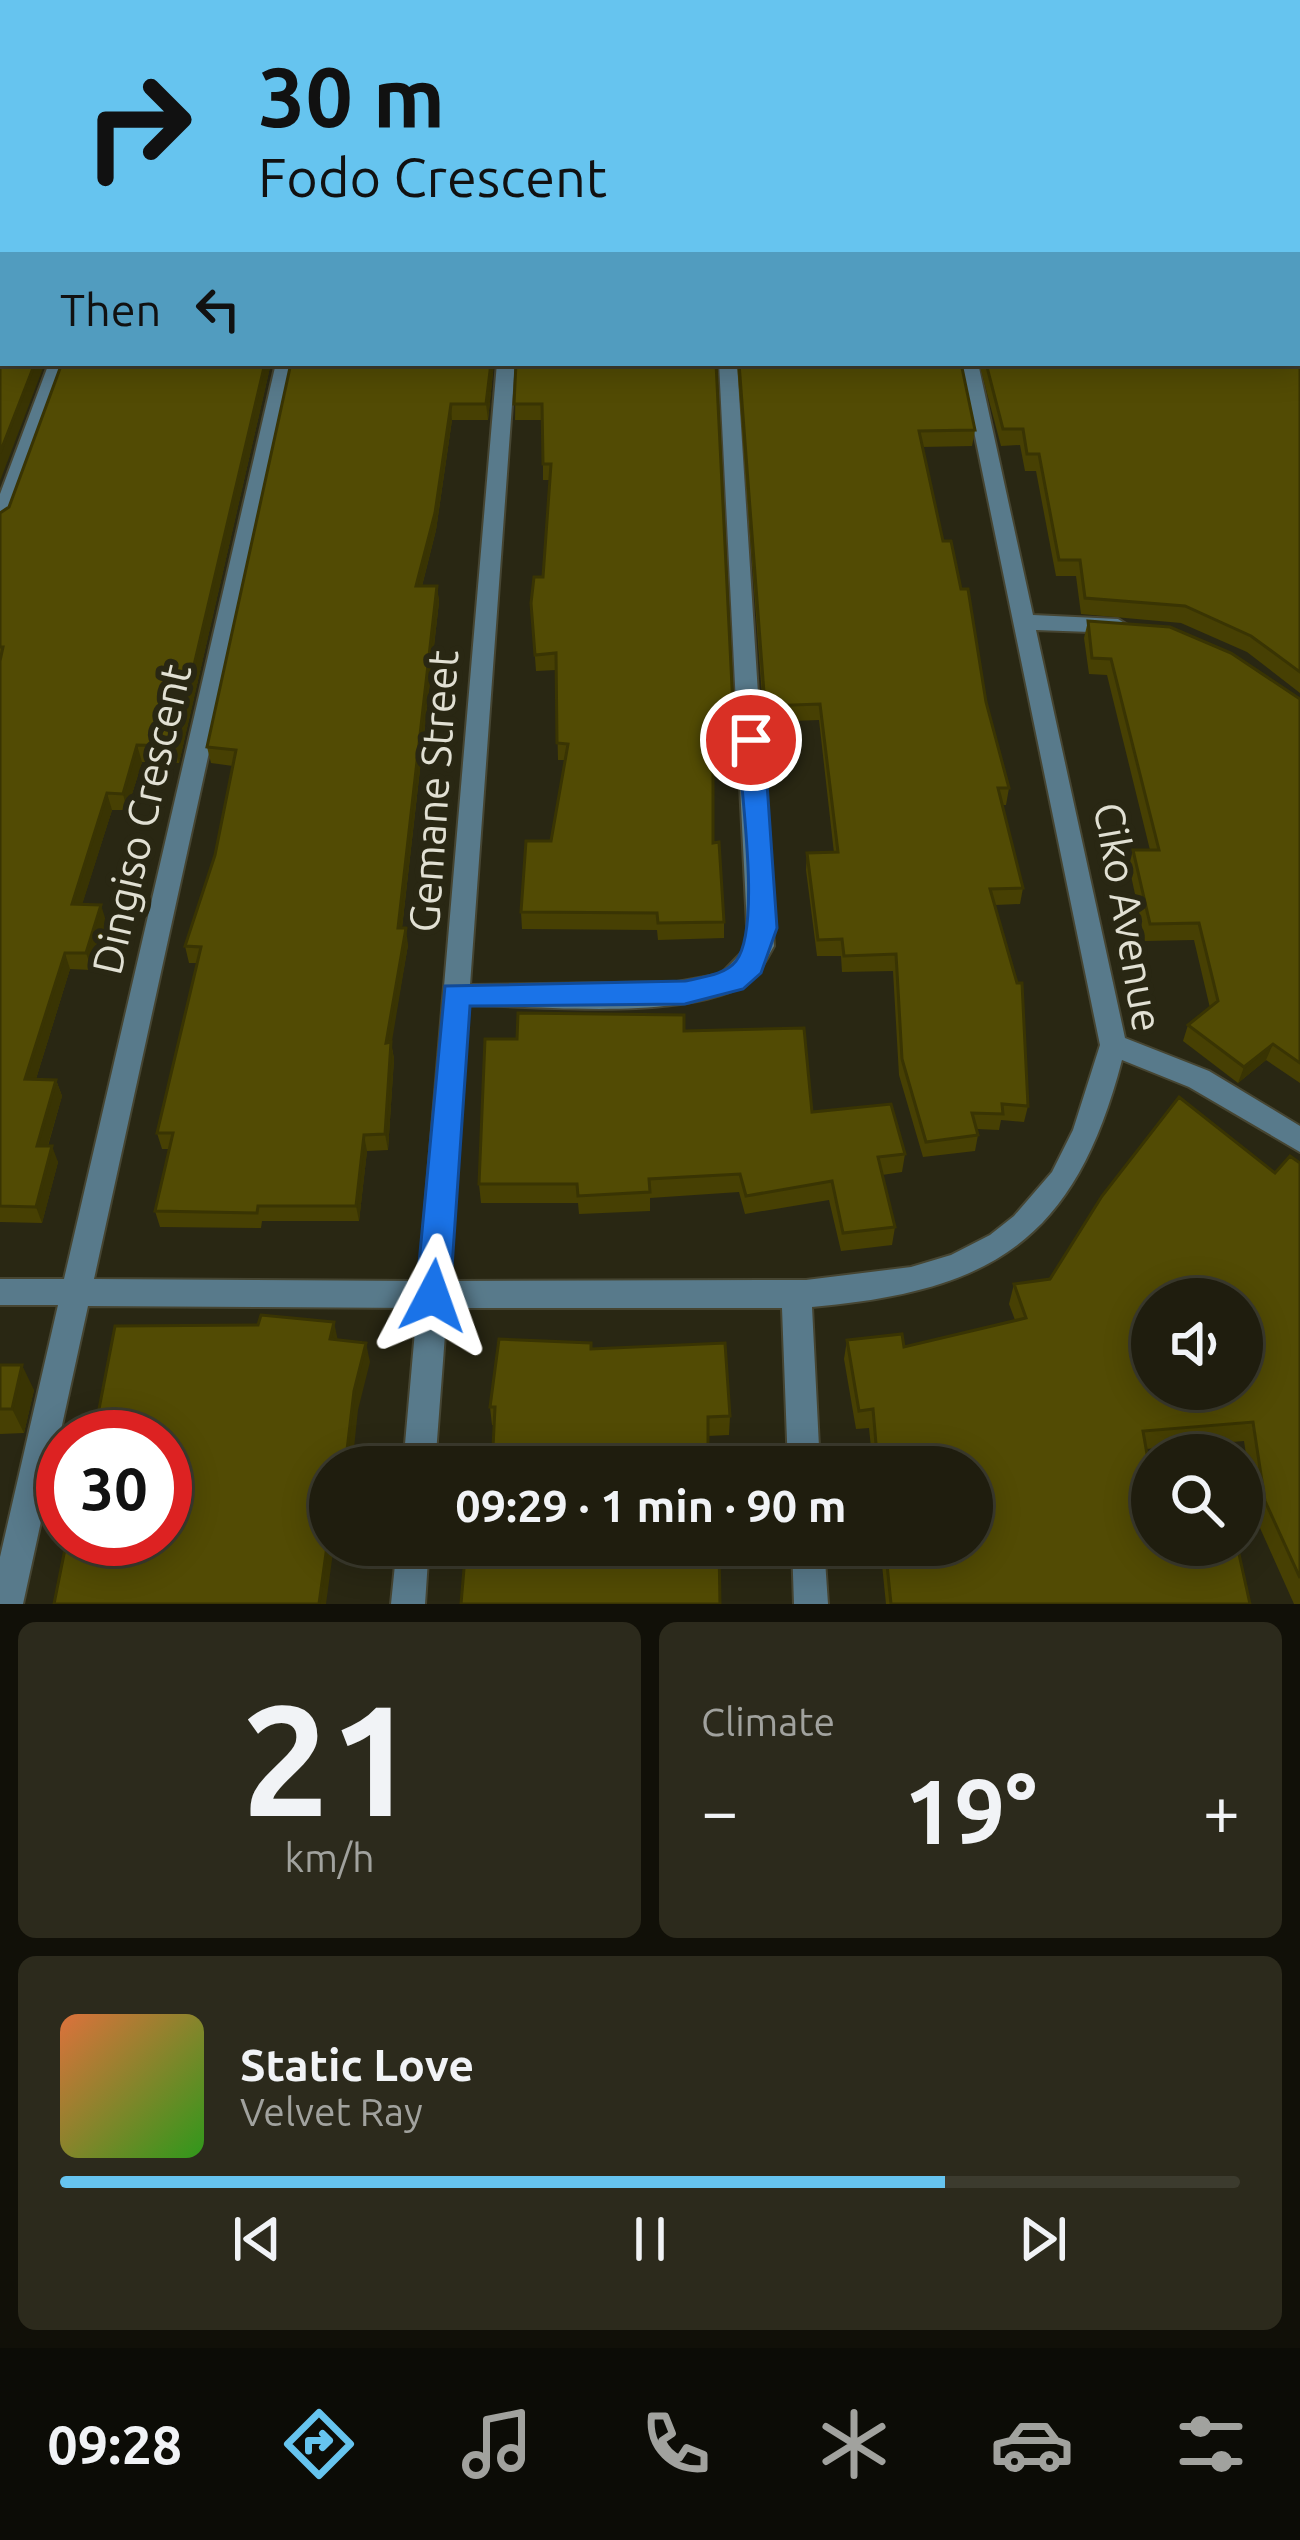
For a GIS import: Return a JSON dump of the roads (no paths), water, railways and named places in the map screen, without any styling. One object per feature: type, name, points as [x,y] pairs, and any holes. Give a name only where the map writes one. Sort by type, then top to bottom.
[{"type":"street","points":[[0,523],[57,366]]},
{"type":"street","name":"Dingiso Crescent","points":[[74,1292],[284,366]]},
{"type":"street","name":"Gemane Street","points":[[433,1296],[506,366]]},
{"type":"street","points":[[456,995],[685,993],[733,980],[751,965],[761,946],[728,366]]},
{"type":"street","name":"Ciko Avenue","points":[[0,1292],[433,1296],[796,1291],[906,1280],[949,1270],[1000,1244],[1056,1195],[1091,1129],[1113,1045],[970,366]]},
{"type":"street","points":[[1025,622],[1138,627]]},
{"type":"street","points":[[1113,1045],[1199,1079],[1300,1140]]},
{"type":"street","points":[[796,1291],[803,1446]]},
{"type":"street","points":[[6,1604],[74,1292]]},
{"type":"street","points":[[421,1446],[433,1296]]},
{"type":"street","points":[[408,1604],[411,1566]]},
{"type":"street","points":[[809,1566],[811,1604]]}]
